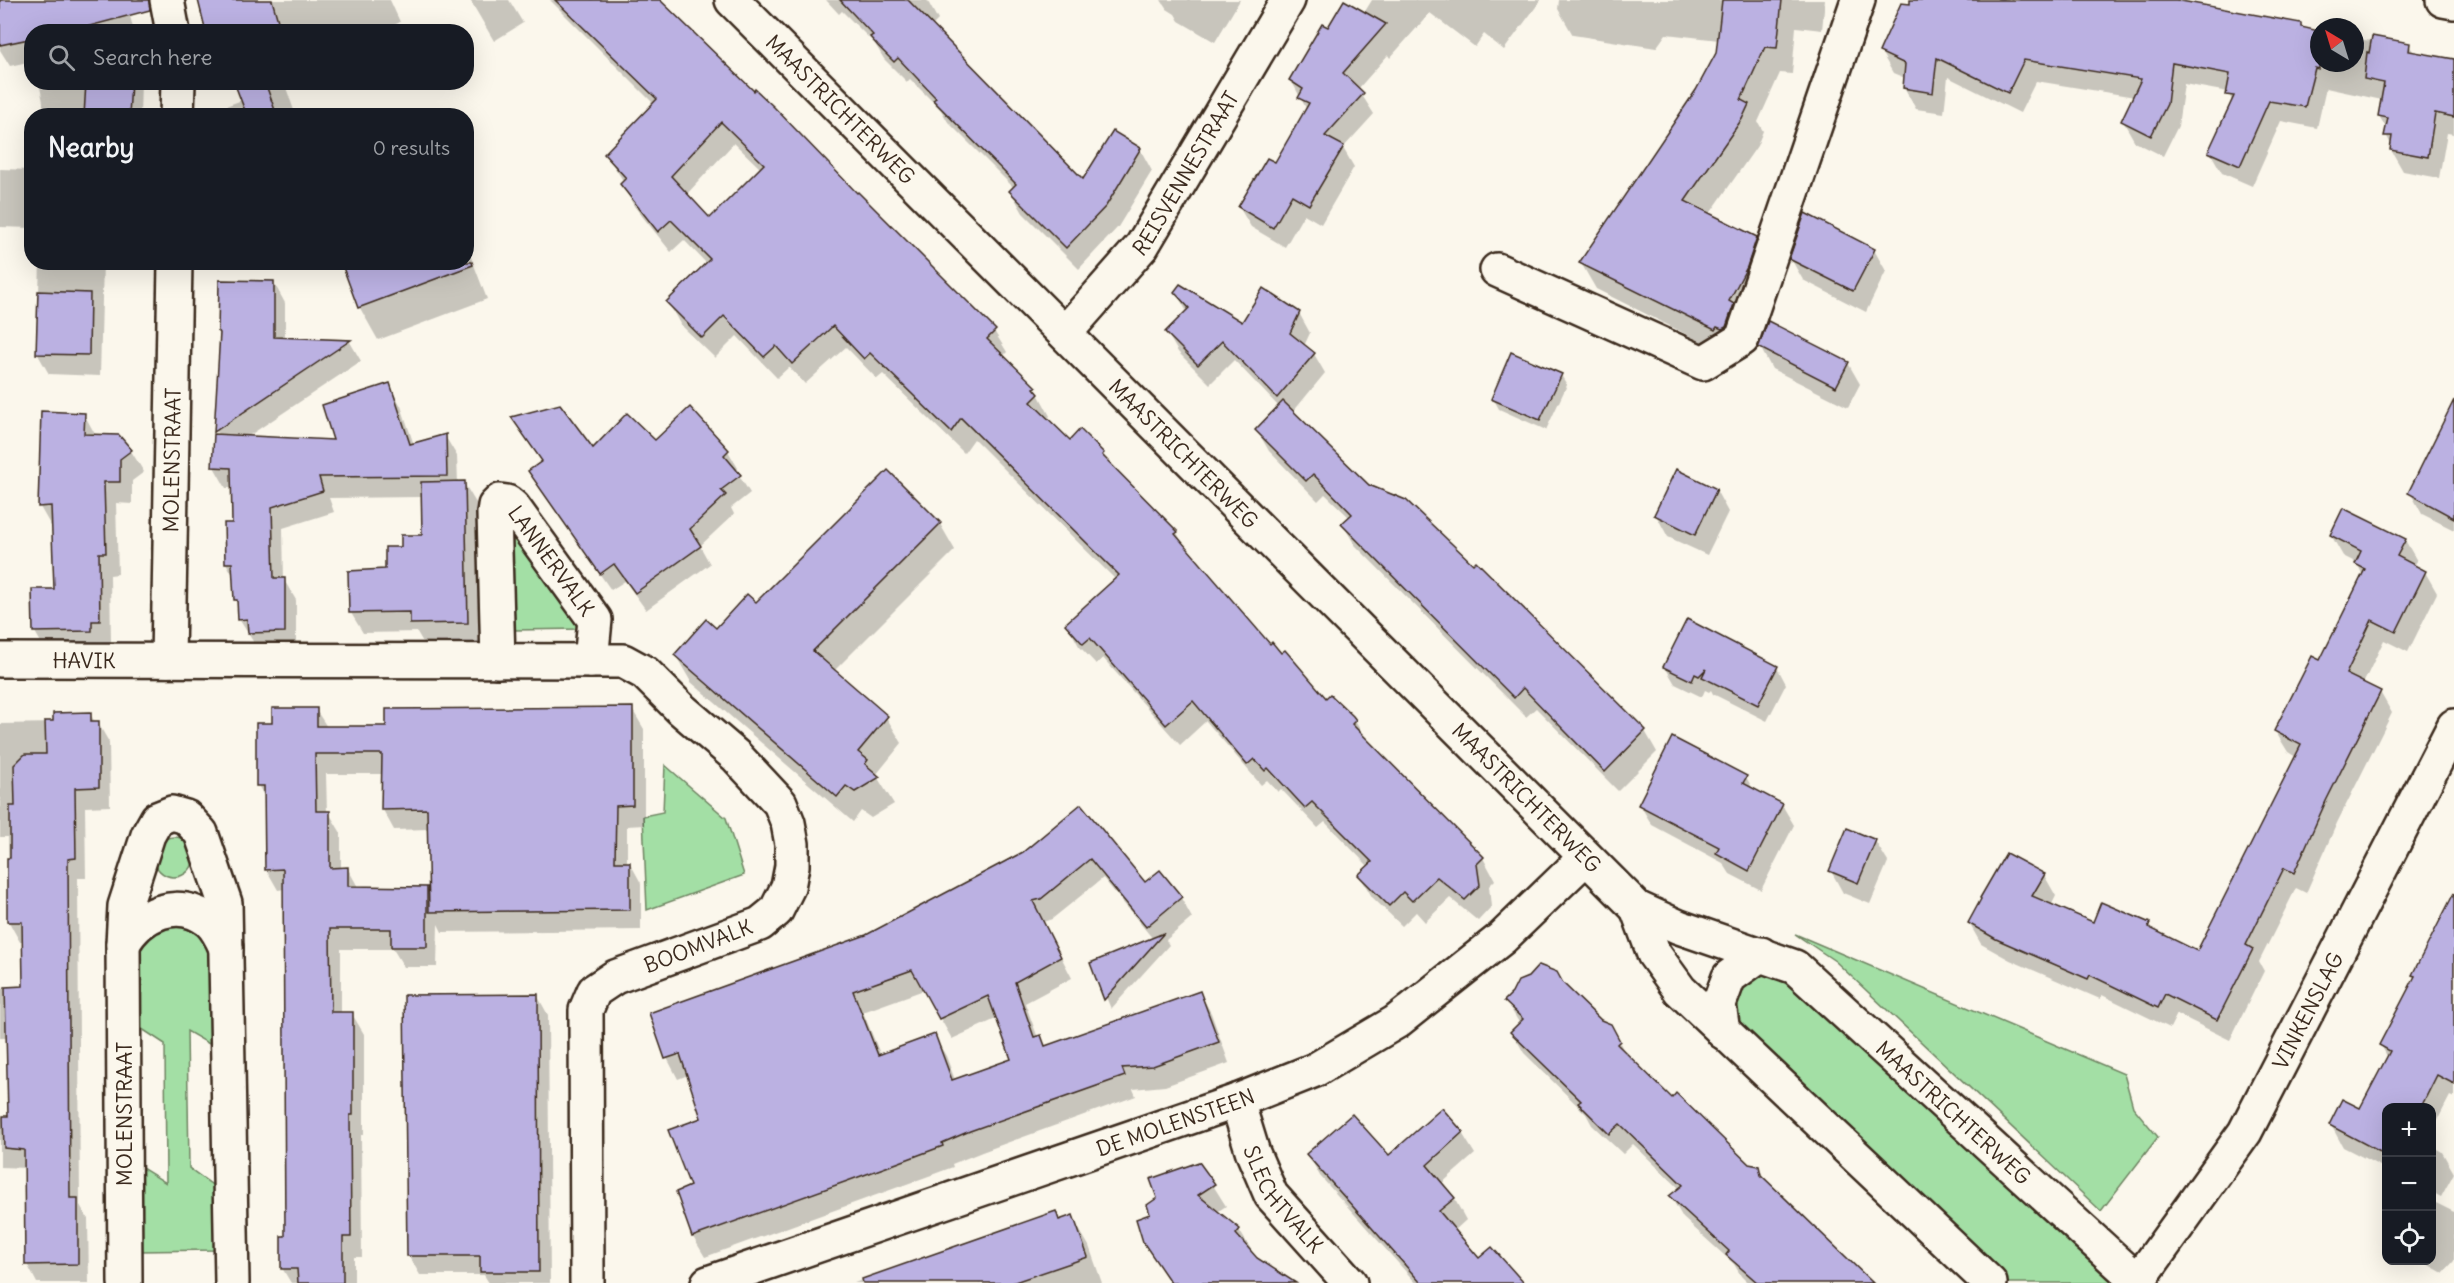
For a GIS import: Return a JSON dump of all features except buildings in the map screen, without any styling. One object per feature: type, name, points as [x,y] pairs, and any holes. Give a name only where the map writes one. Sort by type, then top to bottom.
[{"type":"street","points":[[167,0],[172,24]]},
{"type":"street","name":"MAASTRICHTERWEG","points":[[732,0],[1637,908],[1679,927],[1761,954],[1795,968],[2139,1282]]},
{"type":"street","name":"REISVENNESTRAAT","points":[[1065,333],[1142,246],[1288,0]]},
{"type":"street","points":[[1497,270],[1703,363],[1742,339],[1858,0]]},
{"type":"street","points":[[2444,0],[2454,3]]},
{"type":"street","points":[[177,108],[178,90]]},
{"type":"street","name":"MOLENSTRAAT","points":[[168,660],[175,270]]},
{"type":"street","name":"LANNERVALK","points":[[498,661],[494,513],[495,506],[500,501],[507,502],[513,507],[595,620],[591,661]]},
{"type":"street","name":"HAVIK","points":[[0,660],[168,660]]},
{"type":"street","points":[[168,660],[591,661]]},
{"type":"street","name":"BOOMVALK","points":[[587,1283],[586,1010],[594,991],[615,977],[760,924],[776,910],[788,887],[792,866],[790,833],[780,803],[736,756],[681,709],[645,673],[623,660],[591,661]]},
{"type":"street","name":"VINKENSLAG","points":[[2139,1282],[2245,1132],[2454,726]]},
{"type":"street","name":"MOLENSTRAAT","points":[[125,1283],[123,944],[125,906],[148,835],[157,819],[172,813],[186,818],[201,833],[225,903],[232,1283]]},
{"type":"street","name":"DE MOLENSTEEN","points":[[708,1283],[1237,1101],[1315,1070],[1396,1022],[1502,938],[1585,858]]},
{"type":"street","name":"MAASTRICHTERWEG","points":[[1637,908],[1654,954],[1680,990],[1990,1283]]},
{"type":"street","points":[[123,944],[129,934],[146,917],[180,909],[191,911],[209,921],[219,933],[226,948]]},
{"type":"street","points":[[1723,1032],[1719,1004],[1729,977],[1761,954]]},
{"type":"street","name":"SLECHTVALK","points":[[1237,1101],[1253,1153],[1271,1195],[1350,1283]]},
{"type":"green space","points":[[510,528],[581,629],[514,630]]},
{"type":"green space","points":[[665,765],[726,818],[744,875],[647,910],[643,816],[663,812]]},
{"type":"green space","points":[[174,837],[188,843],[194,857],[188,871],[174,877],[160,871],[154,857],[160,843]]},
{"type":"green space","points":[[174,922],[198,931],[215,954],[216,1048],[187,1031],[189,1168],[215,1187],[216,1250],[139,1251],[139,1166],[166,1183],[165,1044],[136,1025],[138,949],[148,934]]},
{"type":"green space","points":[[1795,934],[2124,1074],[2133,1107],[2158,1137],[2101,1211],[1835,961]]},
{"type":"green space","points":[[1774,967],[2125,1283],[2009,1283],[1741,1033],[1729,1009],[1736,986]]}]
